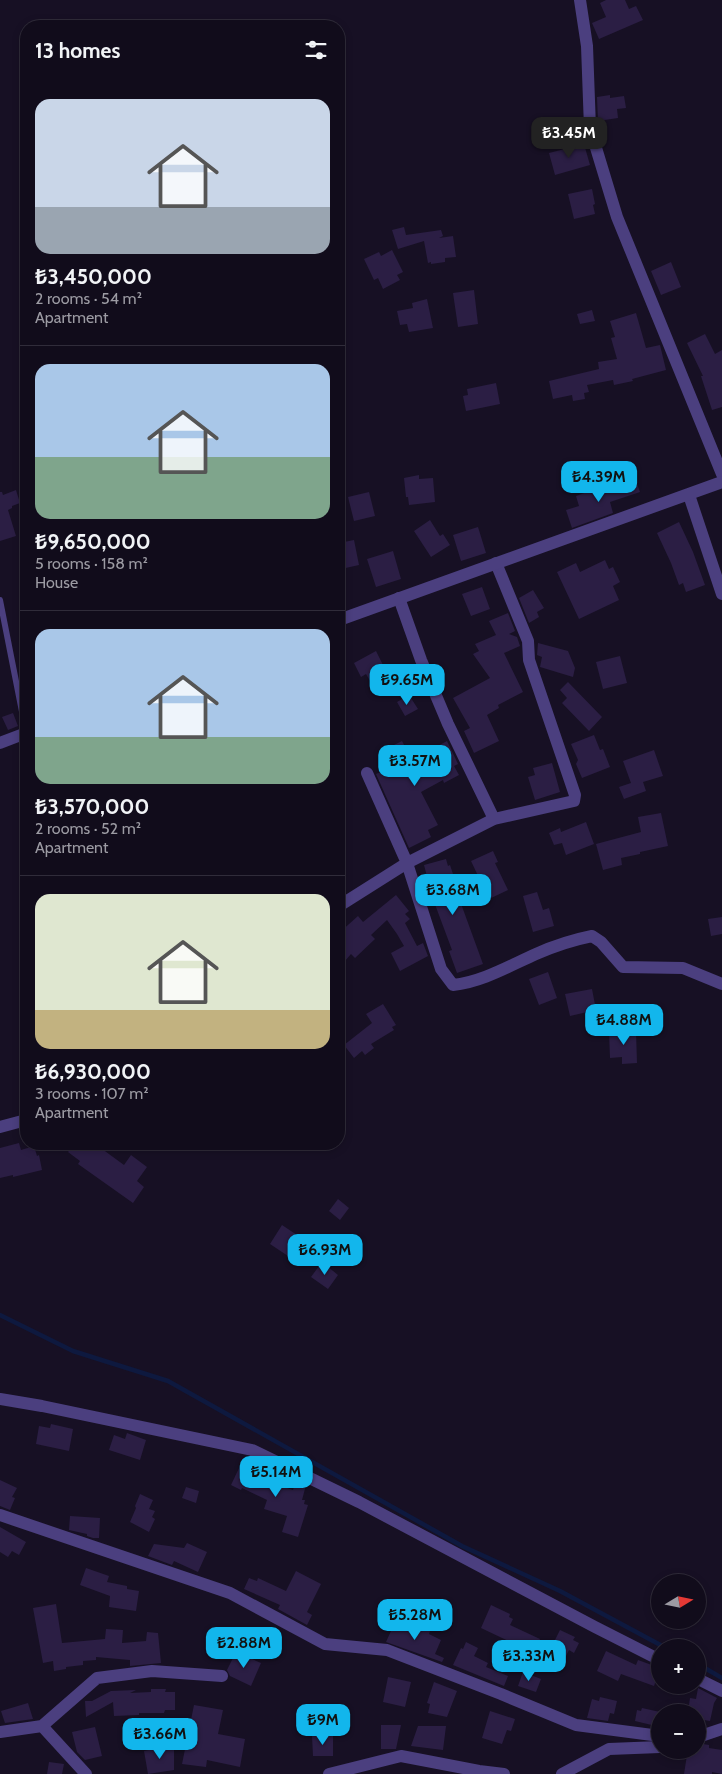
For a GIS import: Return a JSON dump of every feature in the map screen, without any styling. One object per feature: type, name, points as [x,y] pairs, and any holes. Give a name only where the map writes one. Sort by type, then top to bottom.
[{"type":"street","points":[[580,0],[587,46],[590,128],[617,218],[722,474]]},
{"type":"street","points":[[345,618],[722,482]]},
{"type":"street","points":[[688,494],[722,594]]},
{"type":"street","points":[[345,902],[407,863],[494,819],[574,801],[576,795],[530,660],[528,641],[496,563]]},
{"type":"street","points":[[399,598],[448,724],[494,819]]},
{"type":"street","points":[[0,743],[20,735]]},
{"type":"street","points":[[367,773],[407,863],[441,969],[453,984],[476,980],[563,943],[592,936],[602,942],[623,967],[683,968],[722,984]]},
{"type":"street","points":[[0,1127],[20,1122]]},
{"type":"street","points":[[0,1399],[252,1450],[359,1502],[651,1656]]},
{"type":"street","points":[[0,1515],[230,1594],[326,1644],[387,1650],[576,1725],[651,1735]]},
{"type":"street","points":[[0,1732],[42,1726],[97,1678],[152,1671],[222,1676]]},
{"type":"street","points":[[706,1682],[722,1691]]},
{"type":"street","points":[[42,1726],[86,1774]]},
{"type":"street","points":[[706,1734],[722,1729]]},
{"type":"street","points":[[562,1774],[609,1749],[651,1747]]},
{"type":"street","points":[[330,1774],[402,1756],[478,1771],[504,1774]]},
{"type":"lane","points":[[0,600],[20,702]]},
{"type":"building","points":[[606,0],[625,0],[629,9],[636,6],[643,20],[599,39],[592,23],[606,17],[600,3]]},
{"type":"building","points":[[610,95],[610,98],[624,96],[626,108],[617,109],[618,118],[598,121],[597,97]]},
{"type":"building","points":[[584,144],[590,165],[555,175],[549,153]]},
{"type":"building","points":[[592,189],[595,214],[574,219],[568,194]]},
{"type":"building","points":[[404,227],[406,235],[441,230],[443,236],[439,238],[453,236],[456,257],[445,258],[445,262],[428,263],[424,241],[398,249],[392,230]]},
{"type":"building","points":[[392,250],[403,272],[397,275],[400,280],[383,289],[378,278],[374,280],[364,259],[379,252],[381,256]]},
{"type":"building","points":[[671,262],[681,287],[661,295],[651,271]]},
{"type":"building","points":[[474,290],[478,324],[458,327],[453,293]]},
{"type":"building","points":[[427,299],[433,328],[409,332],[407,324],[400,325],[397,311],[413,308],[412,303]]},
{"type":"building","points":[[592,310],[595,321],[580,324],[577,314]]},
{"type":"building","points":[[636,313],[646,348],[660,345],[666,370],[614,385],[613,380],[587,385],[589,392],[584,393],[585,399],[573,401],[572,395],[553,399],[549,381],[599,369],[598,362],[617,359],[611,338],[615,337],[610,321]]},
{"type":"building","points":[[705,334],[715,354],[722,350],[722,407],[712,410],[701,376],[703,376],[687,343]]},
{"type":"building","points":[[496,383],[500,404],[466,411],[463,396],[468,395],[467,389]]},
{"type":"building","points":[[419,475],[419,479],[433,478],[435,502],[409,505],[404,478]]},
{"type":"building","points":[[635,478],[640,492],[610,502],[613,513],[572,528],[566,510],[579,506],[576,496],[598,488],[599,493],[623,485],[622,483]]},
{"type":"building","points":[[16,490],[20,503],[8,510],[16,536],[0,541],[0,492],[3,495]]},
{"type":"building","points":[[369,492],[375,516],[354,521],[348,497]]},
{"type":"building","points":[[430,520],[440,536],[443,534],[450,545],[431,557],[414,531]]},
{"type":"building","points":[[679,522],[705,585],[686,592],[683,583],[679,585],[657,533]]},
{"type":"building","points":[[478,527],[486,553],[461,561],[453,535]]},
{"type":"building","points":[[354,540],[359,565],[345,568],[345,542]]},
{"type":"building","points":[[393,551],[401,579],[376,587],[367,559]]},
{"type":"building","points":[[605,560],[609,569],[613,567],[620,582],[613,586],[619,600],[579,619],[557,572],[576,563],[580,572]]},
{"type":"building","points":[[482,587],[490,609],[471,616],[462,594]]},
{"type":"building","points":[[533,590],[544,608],[537,612],[539,617],[529,623],[519,598]]},
{"type":"building","points":[[508,613],[515,631],[509,634],[517,637],[520,646],[504,653],[523,692],[498,705],[499,708],[487,715],[499,741],[474,753],[464,731],[470,728],[453,698],[490,678],[473,654],[479,651],[475,644],[496,635],[489,621]]},
{"type":"building","points":[[538,643],[568,651],[575,668],[573,677],[540,667],[542,657],[537,655]]},
{"type":"building","points":[[376,651],[383,665],[378,668],[384,679],[373,686],[366,674],[361,677],[354,663]]},
{"type":"building","points":[[620,656],[627,683],[603,689],[596,662]]},
{"type":"building","points":[[568,682],[602,717],[589,731],[562,703],[567,698],[560,690]]},
{"type":"building","points":[[409,695],[418,709],[405,716],[397,702]]},
{"type":"building","points":[[13,713],[18,726],[8,730],[2,717]]},
{"type":"building","points":[[594,735],[600,750],[603,749],[610,767],[582,778],[576,764],[578,760],[571,744]]},
{"type":"building","points":[[402,741],[412,760],[447,741],[458,764],[454,766],[459,775],[444,783],[443,780],[421,792],[438,825],[428,830],[431,837],[409,848],[376,774],[389,768],[380,752]]},
{"type":"building","points":[[654,750],[663,776],[643,782],[646,791],[624,799],[619,787],[631,783],[623,761]]},
{"type":"building","points":[[552,763],[560,792],[535,800],[528,777],[535,775],[533,768]]},
{"type":"building","points":[[661,813],[668,846],[621,858],[622,865],[603,870],[596,844],[641,832],[638,817]]},
{"type":"building","points":[[586,822],[594,844],[566,855],[562,843],[554,845],[549,833],[560,828],[561,832]]},
{"type":"building","points":[[493,851],[498,862],[495,863],[508,890],[489,899],[471,861]]},
{"type":"building","points":[[446,859],[448,866],[450,865],[458,889],[456,890],[483,964],[457,973],[449,951],[452,950],[433,899],[424,865]]},
{"type":"building","points":[[537,892],[543,910],[549,908],[554,926],[533,932],[523,896]]},
{"type":"building","points":[[396,895],[409,911],[405,914],[410,919],[405,923],[417,946],[423,943],[428,956],[400,971],[391,953],[404,946],[387,920],[371,935],[375,939],[355,958],[351,954],[345,961],[345,928],[358,916],[363,922]]},
{"type":"building","points":[[722,917],[722,934],[711,936],[708,919]]},
{"type":"building","points":[[548,972],[557,998],[539,1005],[529,979]]},
{"type":"building","points":[[592,989],[596,1010],[570,1016],[565,994]]},
{"type":"building","points":[[383,1004],[396,1025],[392,1027],[394,1030],[371,1044],[374,1048],[365,1055],[362,1051],[354,1058],[345,1044],[372,1023],[366,1014]]},
{"type":"building","points":[[636,1031],[637,1063],[622,1064],[622,1057],[610,1058],[609,1032]]},
{"type":"building","points":[[19,1143],[20,1150],[35,1150],[37,1156],[39,1155],[42,1170],[0,1178],[0,1148]]},
{"type":"building","points":[[70,1150],[103,1150],[124,1165],[131,1155],[147,1167],[137,1181],[144,1187],[133,1203],[78,1164],[80,1161],[68,1152]]},
{"type":"building","points":[[338,1199],[349,1208],[340,1220],[329,1211]]},
{"type":"building","points":[[282,1225],[300,1237],[288,1256],[270,1244]]},
{"type":"building","points":[[322,1262],[338,1275],[328,1289],[311,1277]]},
{"type":"building","points":[[51,1424],[73,1429],[69,1451],[36,1444],[39,1426],[50,1428]]},
{"type":"building","points":[[127,1433],[146,1440],[140,1460],[109,1450],[114,1435],[125,1439]]},
{"type":"building","points":[[240,1466],[264,1478],[263,1480],[293,1490],[296,1480],[306,1485],[302,1500],[305,1500],[304,1504],[308,1505],[298,1537],[282,1532],[287,1516],[264,1509],[267,1500],[231,1485]]},
{"type":"building","points":[[0,1480],[17,1488],[12,1497],[15,1498],[10,1510],[0,1506]]},
{"type":"building","points":[[186,1487],[199,1491],[196,1503],[182,1498]]},
{"type":"building","points":[[140,1494],[153,1500],[149,1509],[155,1511],[152,1517],[155,1519],[149,1532],[130,1522]]},
{"type":"building","points":[[70,1516],[100,1518],[99,1538],[93,1538],[87,1536],[87,1534],[69,1530]]},
{"type":"building","points":[[0,1527],[26,1542],[19,1555],[12,1551],[8,1557],[0,1552]]},
{"type":"building","points":[[187,1543],[207,1552],[198,1572],[174,1561],[172,1565],[148,1556],[154,1544],[184,1548]]},
{"type":"building","points":[[86,1568],[109,1576],[107,1582],[127,1586],[127,1589],[139,1591],[136,1611],[109,1607],[110,1596],[80,1585]]},
{"type":"building","points":[[296,1571],[321,1584],[307,1612],[312,1615],[307,1625],[278,1609],[280,1605],[244,1589],[249,1578],[257,1581],[258,1578],[286,1591]]},
{"type":"building","points":[[56,1604],[62,1643],[105,1639],[106,1629],[123,1630],[122,1643],[146,1641],[147,1632],[158,1633],[161,1663],[130,1666],[130,1660],[96,1657],[96,1660],[83,1661],[83,1665],[54,1671],[53,1661],[43,1663],[33,1608]]},
{"type":"building","points":[[491,1605],[510,1614],[509,1617],[513,1619],[510,1625],[540,1639],[534,1653],[481,1628]]},
{"type":"building","points":[[395,1622],[416,1631],[418,1626],[430,1631],[429,1634],[441,1640],[435,1654],[444,1658],[442,1662],[386,1642]]},
{"type":"building","points":[[560,1630],[575,1637],[573,1640],[579,1643],[574,1653],[569,1650],[565,1658],[550,1650]]},
{"type":"building","points":[[466,1642],[478,1648],[474,1656],[488,1663],[486,1667],[508,1676],[504,1686],[453,1665]]},
{"type":"building","points":[[606,1651],[636,1665],[638,1660],[651,1665],[651,1685],[621,1674],[618,1681],[597,1671]]},
{"type":"building","points":[[236,1652],[261,1663],[251,1686],[230,1676],[227,1670]]},
{"type":"building","points":[[523,1672],[541,1679],[536,1692],[518,1686]]},
{"type":"building","points":[[388,1677],[411,1682],[405,1707],[383,1702]]},
{"type":"building","points":[[434,1682],[457,1691],[447,1717],[428,1713],[430,1704],[427,1703]]},
{"type":"building","points":[[151,1689],[166,1689],[165,1692],[175,1692],[175,1710],[165,1710],[164,1713],[114,1716],[113,1702],[86,1717],[85,1701],[92,1701],[111,1691],[136,1690],[130,1693],[151,1692]]},
{"type":"building","points":[[706,1692],[717,1698],[710,1721],[706,1720],[706,1704],[689,1704],[690,1698],[696,1699],[697,1694],[706,1694]]},
{"type":"building","points":[[600,1697],[617,1701],[614,1714],[610,1713],[608,1721],[587,1718],[592,1699],[599,1701]]},
{"type":"building","points":[[28,1703],[33,1719],[5,1723],[1,1711]]},
{"type":"building","points":[[194,1705],[223,1710],[218,1734],[245,1739],[240,1767],[207,1760],[206,1767],[182,1764]]},
{"type":"building","points":[[642,1708],[651,1710],[651,1725],[635,1721],[637,1710],[641,1711]]},
{"type":"building","points":[[490,1711],[515,1719],[511,1731],[507,1730],[502,1744],[482,1738]]},
{"type":"building","points":[[381,1725],[401,1725],[396,1749],[381,1749]]},
{"type":"building","points":[[418,1726],[446,1726],[443,1750],[411,1746]]},
{"type":"building","points":[[95,1727],[102,1756],[85,1760],[77,1752],[72,1732]]},
{"type":"building","points":[[312,1736],[333,1736],[333,1756],[313,1756]]},
{"type":"building","points":[[706,1744],[709,1745],[709,1748],[722,1750],[722,1774],[712,1772],[712,1774],[684,1774],[686,1759],[706,1759]]},
{"type":"building","points":[[174,1745],[174,1770],[148,1774],[144,1751]]},
{"type":"building","points":[[49,1762],[64,1764],[62,1774],[47,1774]]},
{"type":"waterway","points":[[0,1315],[73,1351],[168,1381],[462,1546],[560,1591],[651,1640]]},
{"type":"waterway","points":[[706,1669],[722,1678]]}]
